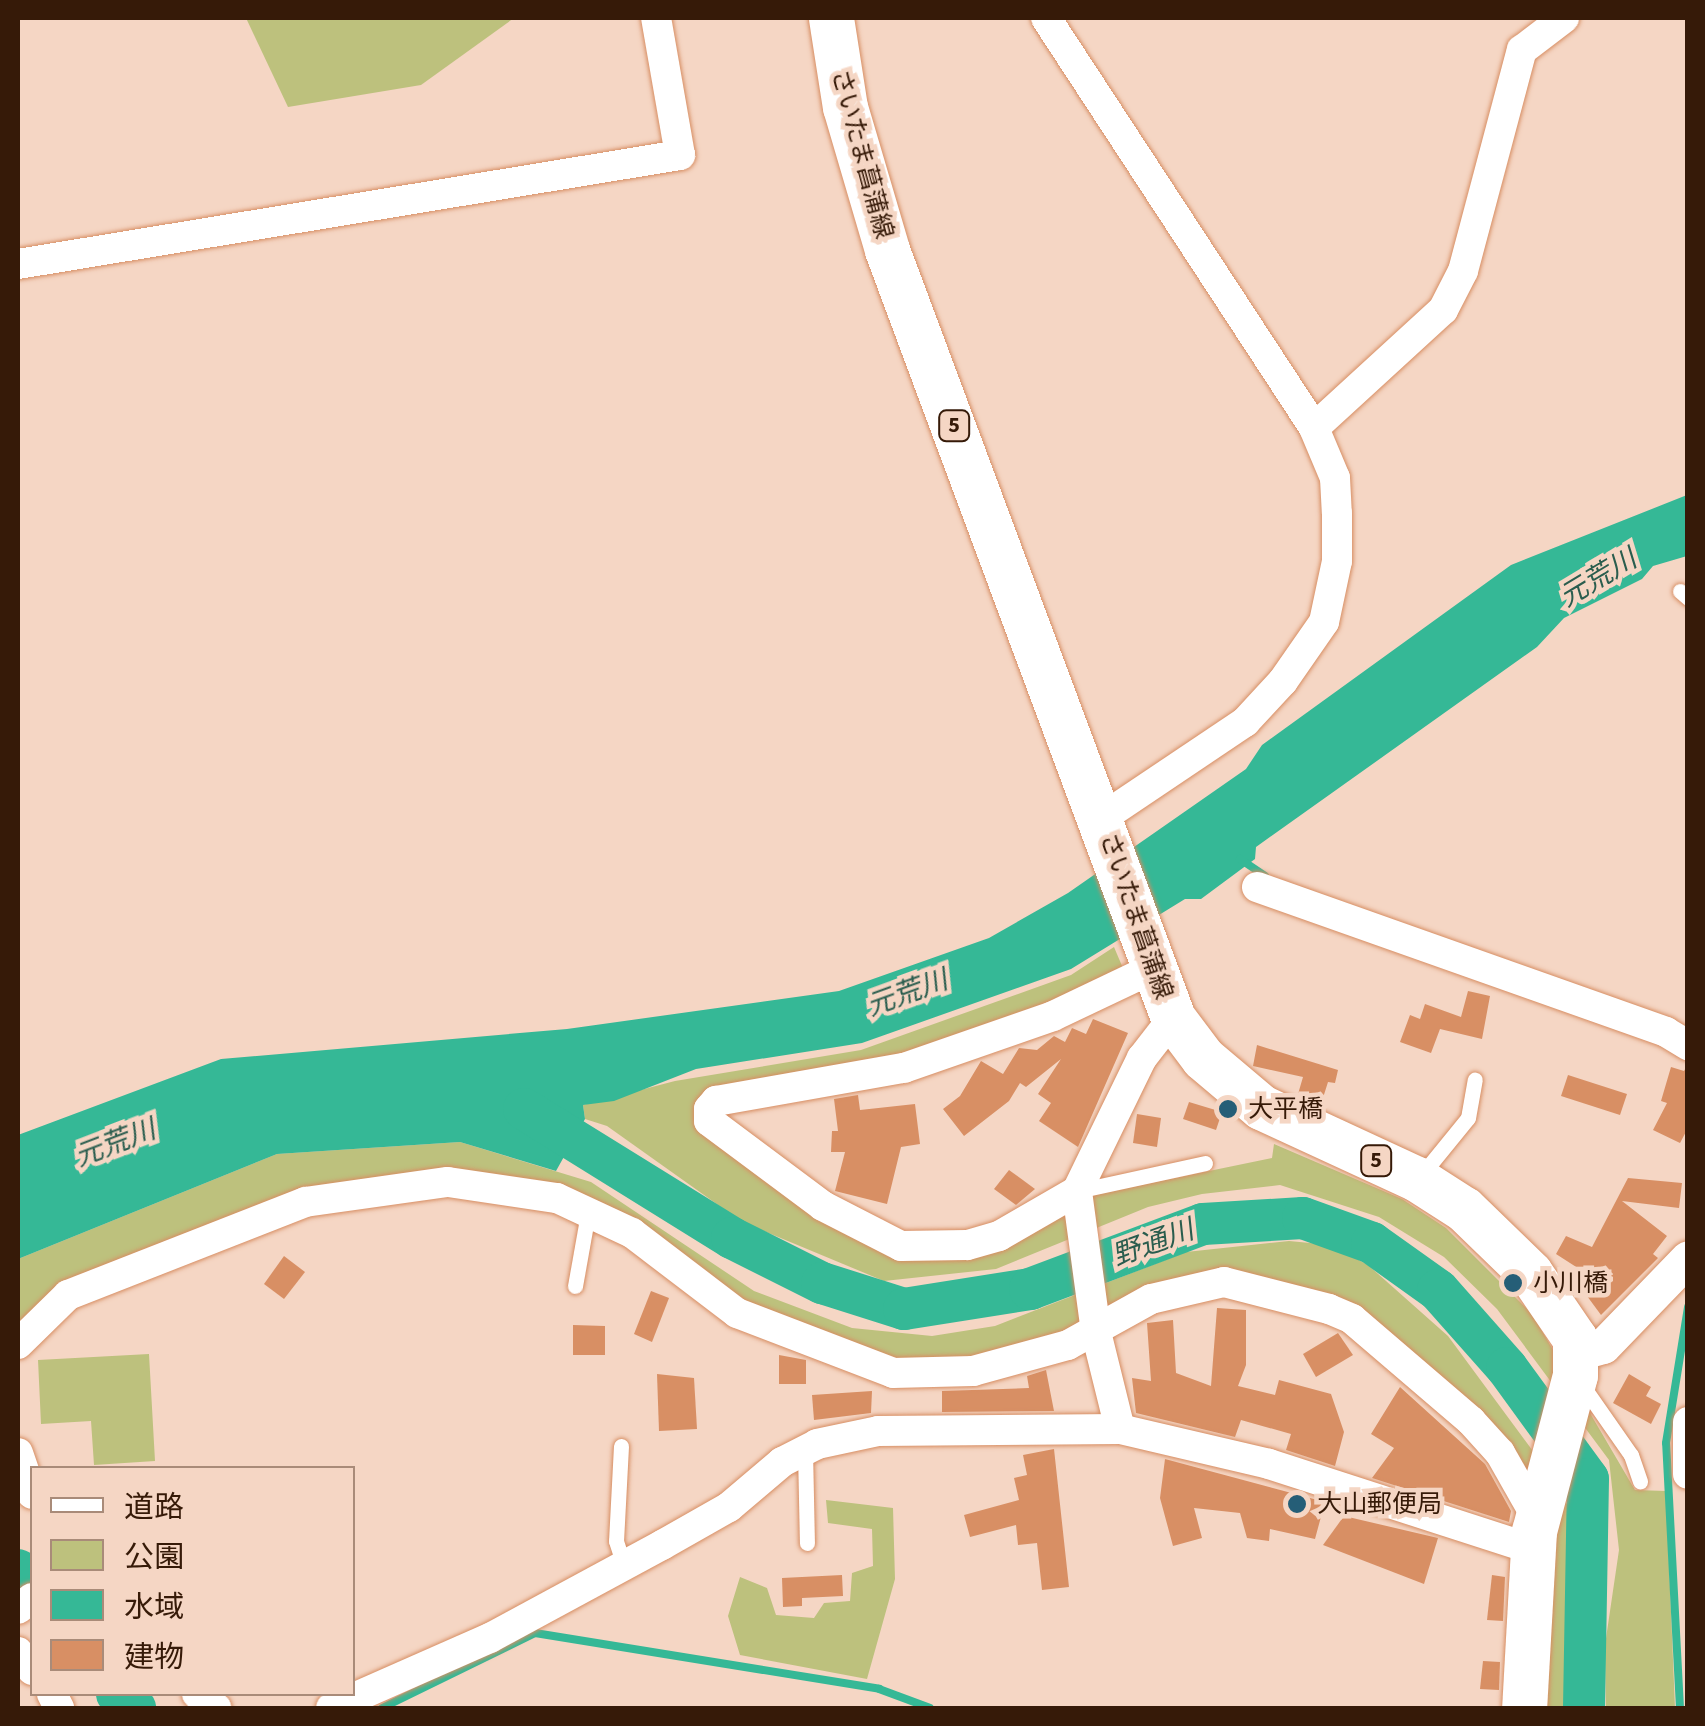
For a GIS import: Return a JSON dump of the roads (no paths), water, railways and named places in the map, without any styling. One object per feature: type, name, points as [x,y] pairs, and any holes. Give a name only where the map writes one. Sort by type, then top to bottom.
[{"type":"main road","name":"さいたま菖蒲線","points":[[831,18],[845,107],[888,250],[1104,823],[1149,965],[1173,1018],[1203,1058],[1261,1107],[1418,1179],[1510,1250],[1568,1325],[1576,1370]]},
{"type":"main road","points":[[1524,1708],[1536,1524],[1576,1370]]},
{"type":"street","points":[[18,264],[680,155],[656,18]]},
{"type":"street","points":[[1046,18],[1314,428],[1335,478],[1336,561],[1324,622],[1283,681],[1244,722],[1104,823]]},
{"type":"street","points":[[1314,428],[1443,310],[1463,271],[1522,50],[1564,18]]},
{"type":"street","points":[[1257,888],[1666,1032],[1688,1045]]},
{"type":"street","points":[[1077,1196],[999,1236],[967,1245],[901,1246],[822,1206],[710,1121],[709,1110],[716,1101],[904,1068],[1053,1016],[1149,965]]},
{"type":"street","points":[[1120,1429],[1096,1330],[1077,1196],[1142,1058],[1173,1018]]},
{"type":"street","points":[[18,1344],[68,1295],[305,1202],[448,1182],[557,1198],[632,1233],[736,1313],[893,1374],[973,1371],[1096,1330],[1152,1299],[1224,1282],[1329,1308],[1352,1319],[1471,1421],[1500,1453],[1536,1524]]},
{"type":"street","points":[[1576,1370],[1688,1258]]},
{"type":"street","points":[[1688,1422],[1688,1474]]},
{"type":"street","points":[[331,1708],[490,1638],[624,1566],[729,1507],[806,1450],[878,1431],[1120,1429],[1536,1524]]},
{"type":"street","points":[[18,1453],[30,1488]]},
{"type":"lane","points":[[1418,1179],[1468,1118],[1475,1080]]},
{"type":"lane","points":[[1077,1196],[1205,1163]]},
{"type":"lane","points":[[575,1286],[588,1213]]},
{"type":"lane","points":[[1576,1370],[1632,1455],[1640,1480]]},
{"type":"lane","points":[[622,1446],[616,1541],[624,1566]]},
{"type":"lane","points":[[806,1450],[806,1544]]},
{"type":"water","name":"元荒川","points":[[1687,495],[1687,556],[1653,566],[1642,579],[1564,618],[1537,647],[1256,847],[1255,859],[1201,899],[1185,899],[1071,969],[862,1043],[696,1069],[614,1101],[583,1105],[585,1119],[556,1171],[460,1142],[277,1154],[18,1259],[18,1135],[221,1059],[567,1029],[839,991],[989,938],[1068,893],[1246,769],[1262,745],[1511,565]]},
{"type":"waterway","points":[[1240,859],[1265,876]]},
{"type":"waterway","name":"野通川","points":[[524,1109],[732,1238],[822,1283],[904,1309],[1030,1289],[1203,1224],[1303,1218],[1372,1243],[1438,1290],[1507,1368],[1588,1479],[1584,1708]]},
{"type":"waterway","points":[[1680,1708],[1666,1443],[1688,1307]]},
{"type":"waterway","points":[[18,1570],[30,1588]]},
{"type":"waterway","points":[[382,1708],[535,1633],[879,1689],[930,1708]]},
{"type":"waterway","points":[[120,1696],[135,1708]]},
{"type":"place","name":"大平橋","points":[[1228,1109]]},
{"type":"place","name":"小川橋","points":[[1513,1283]]},
{"type":"place","name":"大山郵便局","points":[[1297,1504]]}]
